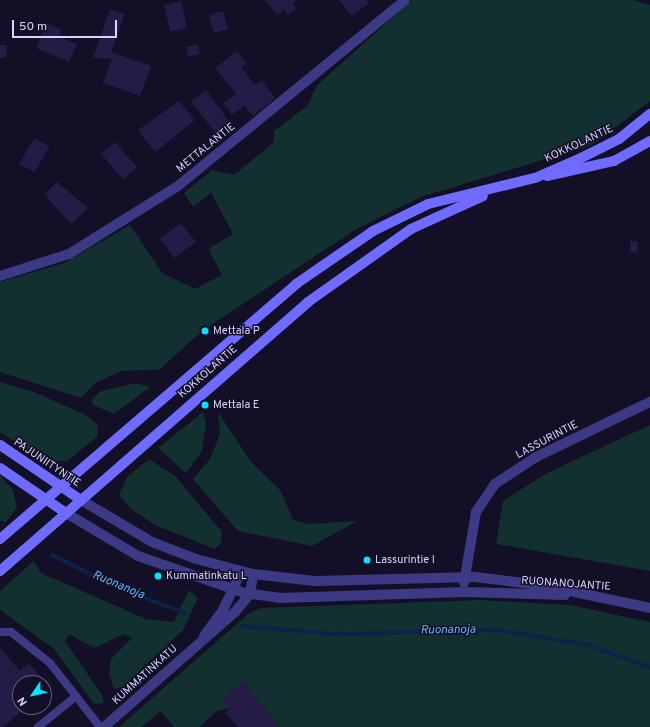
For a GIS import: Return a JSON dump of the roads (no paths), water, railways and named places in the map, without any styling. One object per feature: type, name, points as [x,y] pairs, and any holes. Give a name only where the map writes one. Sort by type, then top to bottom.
[{"type":"main road","name":"KOKKOLANTIE","points":[[535,178],[619,139],[650,114]]},
{"type":"main road","name":"KOKKOLANTIE","points":[[0,539],[60,485],[296,284],[373,231],[422,207],[535,178],[581,172],[614,161],[650,141]]},
{"type":"main road","name":"KOKKOLANTIE","points":[[0,571],[308,302],[411,229],[513,184]]},
{"type":"main road","name":"PAJUNIITYNTIE","points":[[0,445],[81,500]]},
{"type":"main road","points":[[0,468],[66,513]]},
{"type":"street","name":"METTALANTIE","points":[[0,276],[69,254],[178,186],[405,0]]},
{"type":"street","name":"LASSURINTIE","points":[[464,592],[465,576],[476,512],[495,484],[536,457],[650,402]]},
{"type":"street","name":"RUONANOJANTIE","points":[[81,500],[152,542],[241,572],[315,581],[465,576],[541,585],[620,600]]},
{"type":"street","name":"RUONANOJANTIE","points":[[66,513],[138,556],[234,590],[250,594],[320,598],[464,592],[620,600]]},
{"type":"street","name":"KUMMATINKATU","points":[[201,641],[234,590],[241,572]]},
{"type":"street","points":[[250,594],[253,574]]},
{"type":"street","name":"KUMMATINKATU","points":[[104,727],[201,641],[217,630],[250,594]]},
{"type":"street","points":[[620,600],[650,608]]},
{"type":"lane","points":[[0,632],[11,632],[50,663],[100,727]]},
{"type":"lane","points":[[38,727],[76,696]]},
{"type":"waterway","name":"Ruonanoja","points":[[52,555],[118,588],[185,613]]},
{"type":"waterway","name":"Ruonanoja","points":[[242,626],[336,634],[497,630],[588,645],[650,667]]},
{"type":"place","name":"Mettala P","points":[[205,331]]},
{"type":"place","name":"Mettala E","points":[[205,405]]},
{"type":"place","name":"Lassurintie I","points":[[367,560]]},
{"type":"place","name":"Kummatinkatu L","points":[[158,576]]}]
